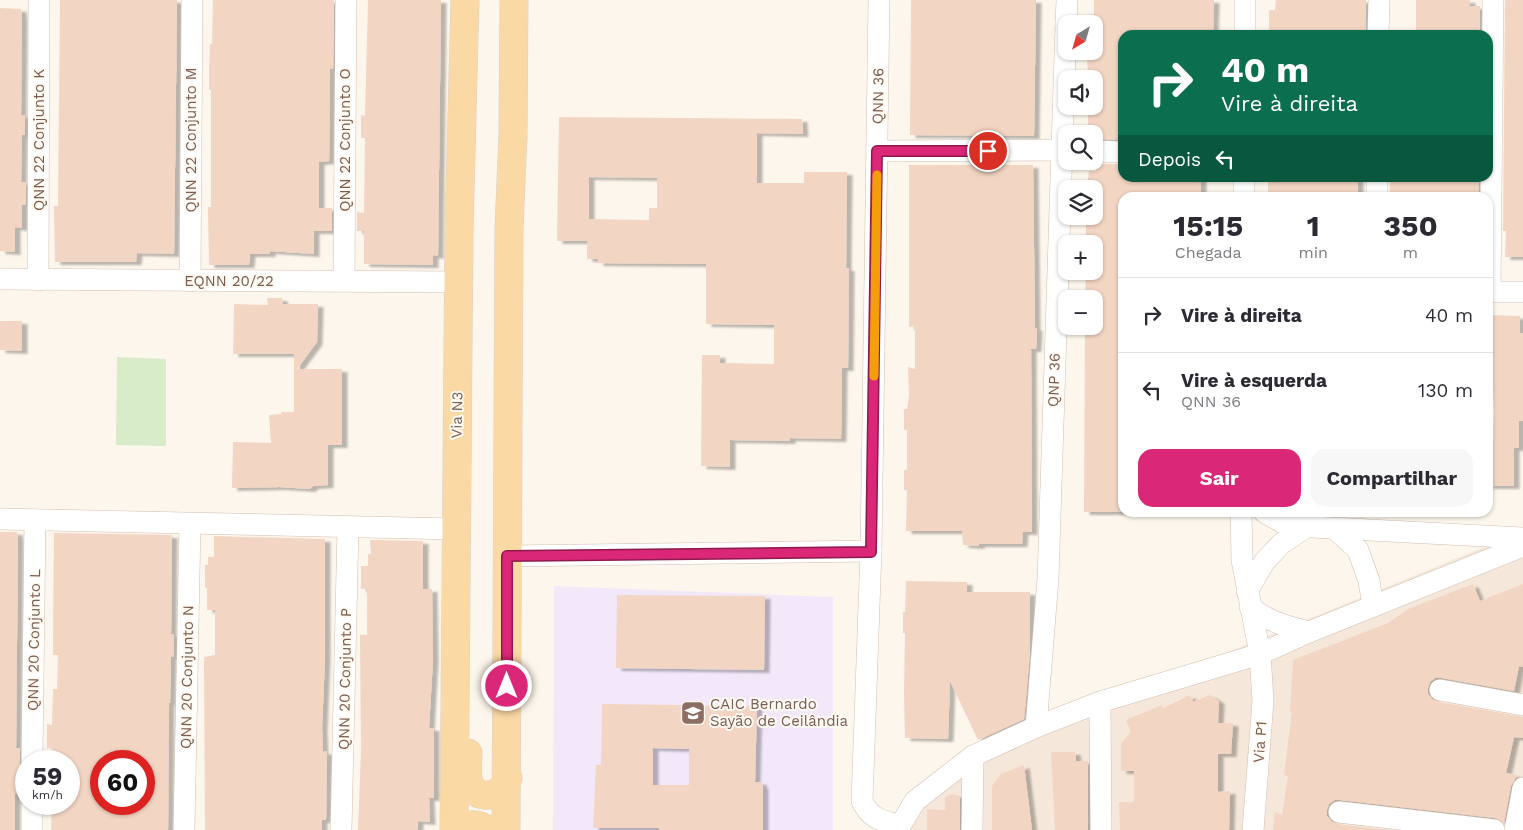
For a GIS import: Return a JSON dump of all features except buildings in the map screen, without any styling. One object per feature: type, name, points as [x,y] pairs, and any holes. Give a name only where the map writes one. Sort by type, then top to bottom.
[{"type":"main road","name":"Via N3","points":[[454,830],[459,282],[465,0]]},
{"type":"main road","points":[[500,0],[499,50],[512,134]]},
{"type":"main road","points":[[506,830],[508,778],[509,228],[514,0]]},
{"type":"main road","points":[[457,541],[469,639],[468,781],[476,792],[490,795],[502,790],[508,778]]},
{"type":"main road","points":[[459,830],[470,824],[487,830]]},
{"type":"street","name":"QNN 22 Conjunto K","points":[[38,280],[40,0]]},
{"type":"street","name":"QNN 22 Conjunto M","points":[[190,281],[192,0]]},
{"type":"street","name":"QNN 22 Conjunto O","points":[[344,281],[346,0]]},
{"type":"street","name":"QNN 36","points":[[879,0],[871,552],[862,802],[869,814],[900,828]]},
{"type":"street","name":"QNP 36","points":[[1066,15],[1067,0]]},
{"type":"street","points":[[1245,0],[1245,30]]},
{"type":"street","points":[[1378,30],[1379,0]]},
{"type":"street","points":[[1493,58],[1494,0]]},
{"type":"street","name":"QNP 36","points":[[1064,125],[1065,60]]},
{"type":"street","points":[[877,151],[1058,150]]},
{"type":"street","points":[[1103,151],[1118,152]]},
{"type":"street","name":"QNP 36","points":[[1036,726],[1048,579],[1063,170]]},
{"type":"street","name":"EQNN 20/22","points":[[0,280],[459,282]]},
{"type":"street","points":[[1493,292],[1523,292]]},
{"type":"street","name":"Via P1","points":[[1241,517],[1242,560],[1260,654],[1263,700],[1253,830]]},
{"type":"street","points":[[1273,517],[1283,523],[1306,527],[1523,538]]},
{"type":"street","points":[[0,519],[348,527],[457,541]]},
{"type":"street","name":"QNN 20 Conjunto L","points":[[32,750],[35,520]]},
{"type":"street","name":"QNN 20 Conjunto N","points":[[184,830],[190,524]]},
{"type":"street","name":"QNN 20 Conjunto P","points":[[342,830],[348,527]]},
{"type":"street","points":[[1306,527],[1281,544],[1264,561],[1248,599],[1263,617],[1309,632]]},
{"type":"street","points":[[1335,529],[1358,550],[1369,581],[1373,606]]},
{"type":"street","points":[[900,828],[915,801],[973,756],[1036,726],[1100,702],[1260,654],[1309,632],[1523,546]]},
{"type":"street","points":[[507,556],[871,552]]},
{"type":"street","points":[[1440,690],[1523,705]]},
{"type":"street","points":[[1100,702],[1101,830]]},
{"type":"street","points":[[972,830],[973,756]]},
{"type":"street","points":[[1515,830],[1523,788]]},
{"type":"street","points":[[1339,812],[1494,830]]},
{"type":"street","points":[[32,815],[32,830]]},
{"type":"shaded area","points":[[1511,536],[1523,536],[1523,830],[877,830],[950,766]]},
{"type":"shaded area","name":"CAIC Bernardo Sayão de Ceilândia","points":[[554,586],[833,597],[833,830],[553,830]]},
{"type":"green space","points":[[117,357],[166,359],[166,446],[116,445]]},
{"type":"slow traffic","points":[[874,376],[877,175]]},
{"type":"place","name":"CAIC Bernardo Sayão de Ceilândia","points":[[693,713]]},
{"type":"route","points":[[507,686],[507,556],[871,552],[877,151],[988,151]]}]
